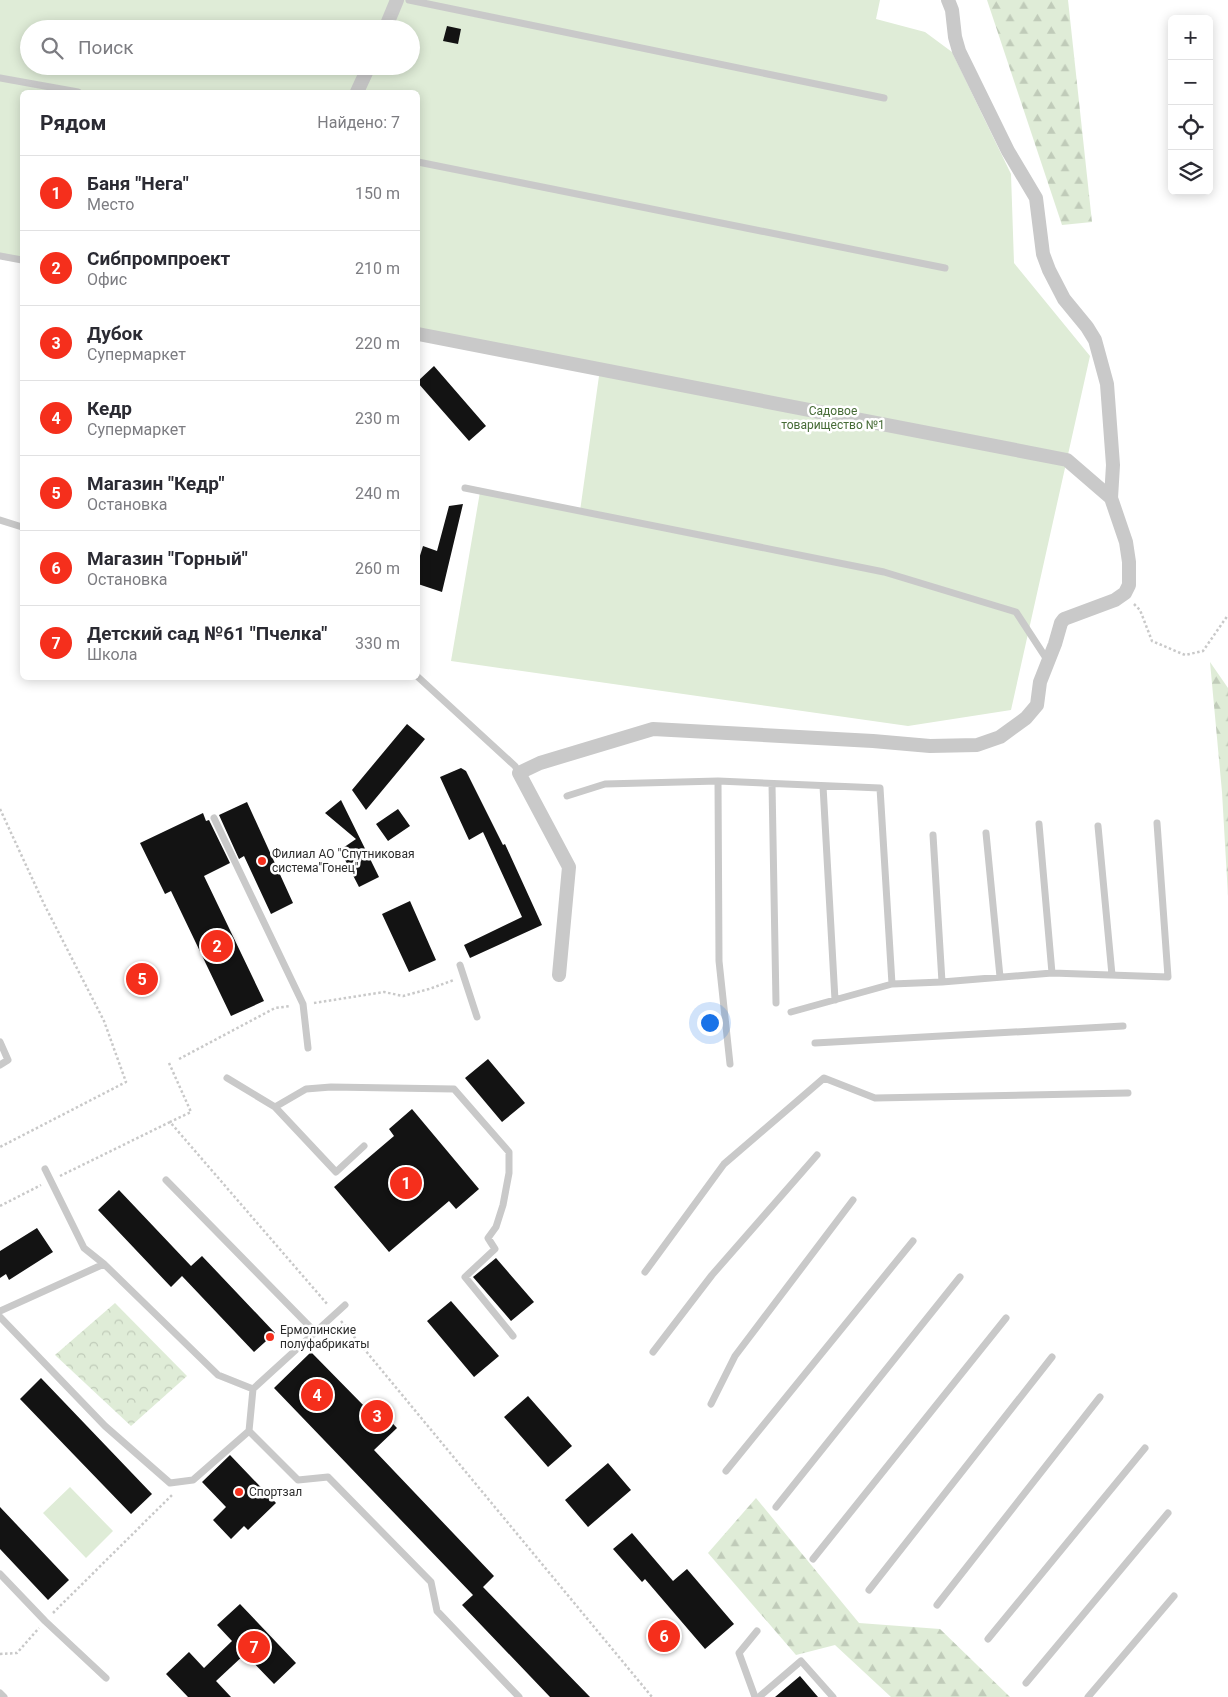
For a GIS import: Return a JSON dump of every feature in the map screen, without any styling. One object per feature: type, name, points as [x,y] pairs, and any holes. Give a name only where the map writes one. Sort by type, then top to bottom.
[{"type":"street","points":[[389,20],[397,0]]},
{"type":"street","points":[[559,975],[569,868],[519,773],[540,763],[653,729],[873,740],[930,746],[977,745],[1000,737],[1032,713],[1037,705],[1040,682],[1064,619],[1115,600],[1125,593],[1129,586],[1129,562],[1120,523],[1111,498],[1113,465],[1109,400],[1107,384],[1097,347],[1087,327],[1064,299],[1048,270],[1043,254],[1036,198],[1008,151],[959,51],[955,37],[952,10],[948,0]]},
{"type":"street","points":[[358,90],[365,75]]},
{"type":"street","points":[[420,334],[1066,460],[1111,498]]},
{"type":"lane","points":[[409,0],[884,98]]},
{"type":"lane","points":[[0,78],[67,90]]},
{"type":"lane","points":[[420,162],[945,268]]},
{"type":"lane","points":[[0,256],[20,260]]},
{"type":"lane","points":[[465,488],[884,572],[1016,612],[1048,662]]},
{"type":"lane","points":[[0,520],[20,526]]},
{"type":"lane","points":[[420,679],[515,766],[519,773]]},
{"type":"lane","points":[[718,781],[718,961],[730,1064]]},
{"type":"lane","points":[[567,796],[605,784],[718,781],[880,788],[892,984]]},
{"type":"lane","points":[[772,784],[776,1003]]},
{"type":"lane","points":[[823,786],[835,1000]]},
{"type":"lane","points":[[214,818],[303,1004],[308,1048]]},
{"type":"lane","points":[[790,1012],[892,984],[1052,973],[1168,977],[1157,822]]},
{"type":"lane","points":[[1039,824],[1052,973]]},
{"type":"lane","points":[[1098,826],[1112,974]]},
{"type":"lane","points":[[986,833],[1000,977]]},
{"type":"lane","points":[[933,835],[942,982]]},
{"type":"lane","points":[[460,965],[477,1017]]},
{"type":"lane","points":[[815,1043],[1123,1026]]},
{"type":"lane","points":[[0,1042],[8,1060],[0,1064]]},
{"type":"lane","points":[[227,1078],[275,1107],[336,1172],[364,1146]]},
{"type":"lane","points":[[645,1272],[724,1164],[824,1078],[876,1098],[1128,1093]]},
{"type":"lane","points":[[275,1107],[306,1089],[331,1087],[454,1089],[509,1152],[509,1173],[503,1205],[496,1227],[488,1238],[495,1249],[465,1277],[513,1336]]},
{"type":"lane","points":[[653,1352],[712,1275],[817,1155]]},
{"type":"lane","points":[[45,1169],[84,1248],[104,1264],[218,1375],[252,1390]]},
{"type":"lane","points":[[166,1180],[315,1332]]},
{"type":"lane","points":[[711,1404],[734,1356],[853,1200]]},
{"type":"lane","points":[[726,1471],[913,1241]]},
{"type":"lane","points":[[0,1311],[104,1264]]},
{"type":"lane","points":[[776,1507],[960,1277]]},
{"type":"lane","points":[[0,1317],[105,1426],[170,1482],[193,1480],[249,1431],[252,1390],[345,1305]]},
{"type":"lane","points":[[813,1559],[1006,1318]]},
{"type":"lane","points":[[869,1590],[1052,1357]]},
{"type":"lane","points":[[937,1605],[1100,1397]]},
{"type":"lane","points":[[249,1431],[298,1480],[328,1477],[431,1582],[437,1611],[519,1697]]},
{"type":"lane","points":[[988,1639],[1145,1448]]},
{"type":"lane","points":[[1026,1683],[1168,1512]]},
{"type":"lane","points":[[0,1574],[45,1621],[106,1678]]},
{"type":"lane","points":[[1088,1697],[1174,1596]]},
{"type":"lane","points":[[755,1697],[739,1653],[757,1632]]},
{"type":"lane","points":[[759,1697],[801,1661],[833,1697]]},
{"type":"lane","points":[[0,1693],[4,1697]]},
{"type":"path","points":[[1125,593],[1140,610],[1152,641],[1185,655],[1203,651],[1228,616]]},
{"type":"path","points":[[0,809],[44,904],[104,1021],[126,1082],[0,1147]]},
{"type":"path","points":[[179,1059],[275,1008],[384,992],[402,996],[412,994],[460,977],[460,965]]},
{"type":"path","points":[[169,1063],[191,1112],[170,1122]]},
{"type":"path","points":[[336,1314],[652,1697]]},
{"type":"path","points":[[0,1654],[16,1653],[45,1621],[163,1504]]},
{"type":"green space","name":"Садовое товарищество №1","points":[[0,0],[880,0],[876,19],[925,32],[952,52],[1011,174],[1014,263],[1090,356],[1011,710],[908,726],[451,661],[480,492],[580,511],[600,369],[420,334],[420,90],[20,90],[20,260],[0,256]]},
{"type":"green space","points":[[987,0],[1068,0],[1092,222],[1062,225]]},
{"type":"green space","points":[[1210,662],[1228,688],[1228,896],[1222,792]]},
{"type":"green space","points":[[115,1303],[187,1376],[131,1426],[55,1355]]},
{"type":"green space","points":[[70,1487],[113,1531],[86,1558],[43,1513]]},
{"type":"green space","points":[[756,1498],[859,1623],[940,1629],[1010,1697],[891,1697],[835,1645],[796,1655],[708,1553]]},
{"type":"building","points":[[447,26],[461,29],[458,44],[443,41]]},
{"type":"building","points":[[434,366],[486,426],[469,441],[420,385],[420,379]]},
{"type":"building","points":[[463,504],[442,592],[420,585],[420,556],[423,546],[437,551],[449,506]]},
{"type":"building","points":[[407,724],[425,739],[366,810],[352,790]]},
{"type":"building","points":[[461,768],[466,771],[503,845],[505,844],[542,925],[470,958],[464,945],[522,917],[483,832],[469,840],[440,777]]},
{"type":"building","points":[[341,800],[379,877],[359,887],[340,850],[356,839],[325,813]]},
{"type":"building","points":[[247,802],[293,903],[271,914],[244,856],[239,859],[219,815]]},
{"type":"building","points":[[398,809],[410,826],[388,841],[376,824]]},
{"type":"building","points":[[203,813],[206,821],[209,820],[230,863],[204,876],[264,1001],[231,1016],[171,891],[165,894],[140,843]]},
{"type":"building","points":[[410,901],[436,960],[409,972],[382,914]]},
{"type":"building","points":[[488,1059],[525,1103],[502,1122],[465,1078]]},
{"type":"building","points":[[412,1109],[479,1189],[456,1209],[449,1201],[389,1252],[334,1187],[394,1136],[389,1129]]},
{"type":"building","points":[[119,1190],[191,1266],[202,1256],[275,1333],[254,1352],[182,1276],[171,1287],[98,1210]]},
{"type":"building","points":[[37,1228],[53,1252],[9,1280],[6,1274],[0,1278],[0,1251]]},
{"type":"building","points":[[496,1258],[534,1302],[511,1321],[473,1277]]},
{"type":"building","points":[[451,1301],[499,1356],[474,1377],[427,1321]]},
{"type":"building","points":[[311,1352],[366,1408],[372,1402],[397,1428],[374,1450],[494,1576],[483,1587],[590,1697],[550,1697],[462,1605],[473,1595],[274,1388]]},
{"type":"building","points":[[41,1378],[152,1494],[131,1514],[20,1399]]},
{"type":"building","points":[[528,1396],[572,1446],[548,1467],[504,1417]]},
{"type":"building","name":"Спортзал","points":[[230,1455],[276,1503],[248,1530],[244,1526],[231,1539],[213,1520],[226,1507],[202,1482]]},
{"type":"building","points":[[608,1463],[631,1490],[588,1527],[565,1500]]},
{"type":"building","points":[[0,1507],[69,1580],[48,1600],[0,1549]]},
{"type":"building","points":[[632,1533],[673,1581],[687,1569],[734,1624],[705,1649],[645,1579],[642,1582],[613,1549]]},
{"type":"building","points":[[240,1604],[296,1663],[274,1684],[245,1654],[216,1681],[231,1697],[188,1697],[166,1674],[189,1652],[204,1668],[232,1641],[217,1625]]},
{"type":"building","points":[[800,1676],[818,1697],[775,1697]]},
{"type":"place","name":"Филиал АО \"Спутниковая система\"Гонец\"","points":[[262,861]]},
{"type":"place","name":"Сибпромпроект","points":[[217,946]]},
{"type":"place","name":"Магазин \"Кедр\"","points":[[142,979]]},
{"type":"place","name":"Баня \"Нега\"","points":[[406,1183]]},
{"type":"place","name":"Ермолинские полуфабрикаты","points":[[270,1337]]},
{"type":"place","name":"Кедр","points":[[317,1395]]},
{"type":"place","name":"Дубок","points":[[377,1416]]},
{"type":"place","name":"Спортзал","points":[[239,1492]]},
{"type":"place","name":"Магазин \"Горный\"","points":[[664,1636]]},
{"type":"place","name":"Детский сад №61 \"Пчелка\"","points":[[254,1647]]}]
